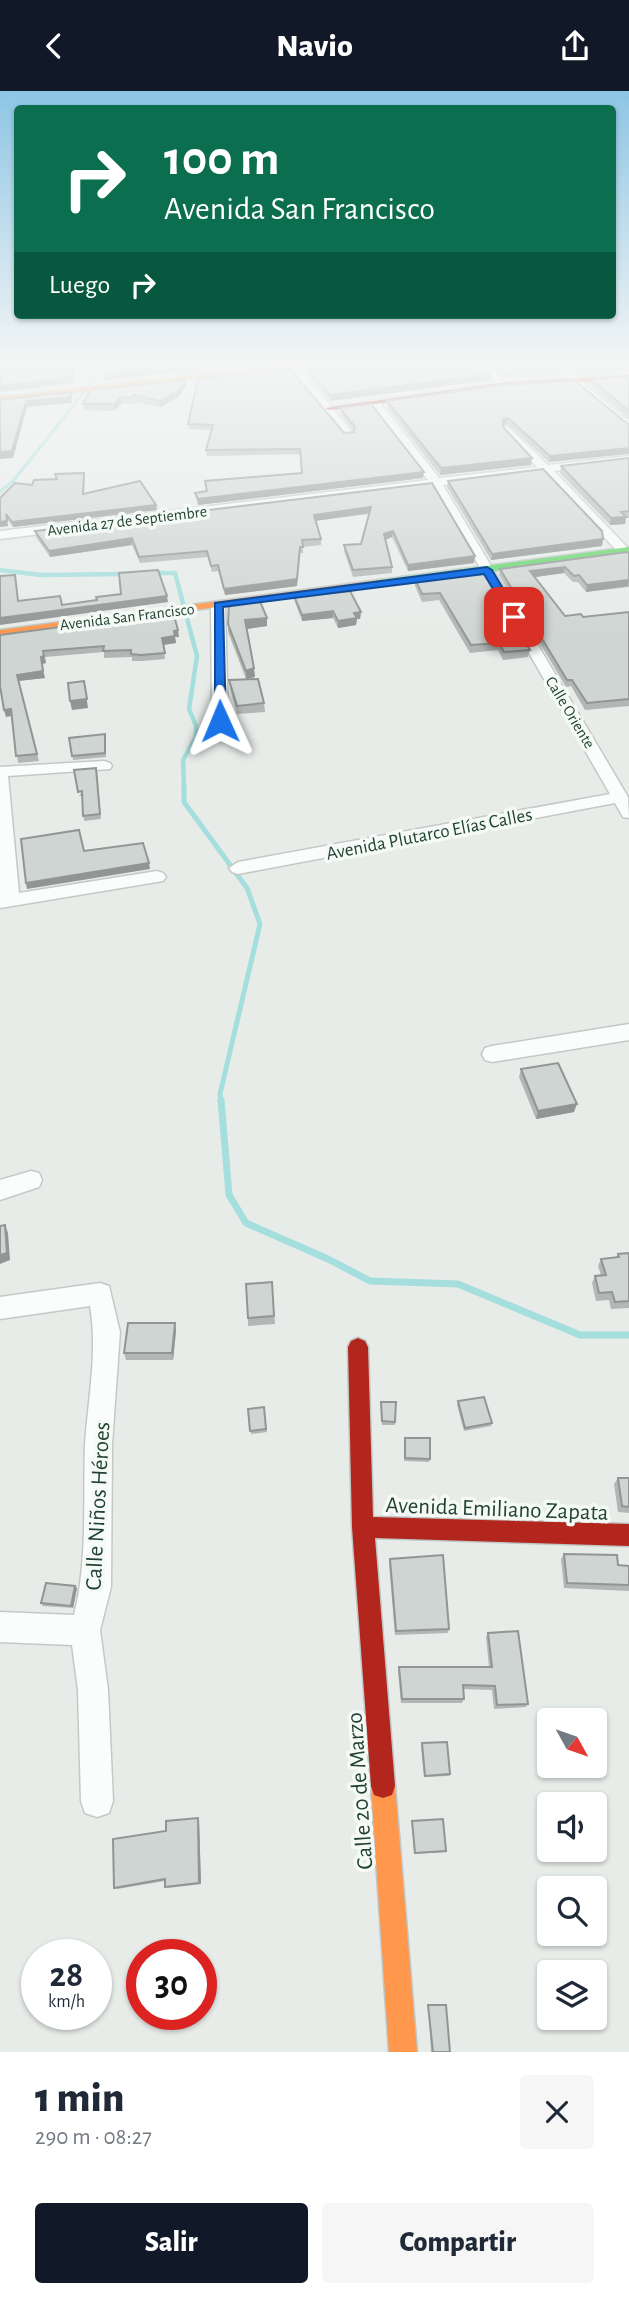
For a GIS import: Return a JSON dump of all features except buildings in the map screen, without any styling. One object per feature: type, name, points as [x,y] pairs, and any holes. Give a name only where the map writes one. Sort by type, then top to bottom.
[{"type":"street","name":"Calle Oriente","points":[[414,454],[436,482],[629,813]]},
{"type":"street","points":[[530,454],[626,550]]},
{"type":"street","name":"Avenida 27 de Septiembre","points":[[0,535],[629,459]]},
{"type":"street","name":"Avenida San Francisco","points":[[0,633],[626,550]]},
{"type":"street","points":[[211,606],[220,721]]},
{"type":"street","points":[[104,766],[0,772],[5,901],[157,877]]},
{"type":"street","points":[[611,780],[629,780]]},
{"type":"street","name":"Avenida Plutarco Elías Calles","points":[[238,868],[620,797]]},
{"type":"street","points":[[492,1053],[629,1032]]},
{"type":"street","points":[[0,1190],[30,1180]]},
{"type":"street","name":"Calle Niños Héroes","points":[[0,1308],[100,1294],[107,1332],[99,1444],[96,1587],[85,1630],[93,1690],[97,1801]]},
{"type":"street","name":"Calle 20 de Marzo","points":[[358,1347],[363,1527],[403,2052]]},
{"type":"street","name":"Avenida Emiliano Zapata","points":[[363,1527],[629,1535]]},
{"type":"street","points":[[0,1627],[85,1630]]},
{"type":"waterway","points":[[0,492],[14,480],[35,454]]},
{"type":"waterway","points":[[0,570],[41,575],[125,574]]},
{"type":"waterway","points":[[154,573],[175,573],[197,656],[189,709],[196,726],[196,737],[183,760],[184,787]]},
{"type":"waterway","points":[[184,787],[184,802],[247,888],[260,924],[220,1094],[221,1101]]},
{"type":"waterway","points":[[221,1100],[229,1195],[246,1223],[328,1259],[370,1281],[458,1284],[580,1335],[629,1335]]},
{"type":"traffic: fast","points":[[379,583],[629,550]]},
{"type":"traffic: slow","points":[[0,633],[379,583]]},
{"type":"traffic: slow","points":[[383,1786],[403,2052]]},
{"type":"traffic: jam","points":[[358,1347],[363,1527],[383,1786]]},
{"type":"traffic: jam","points":[[363,1527],[629,1535]]},
{"type":"route","points":[[220,721],[218,605],[487,570],[514,617]]}]
